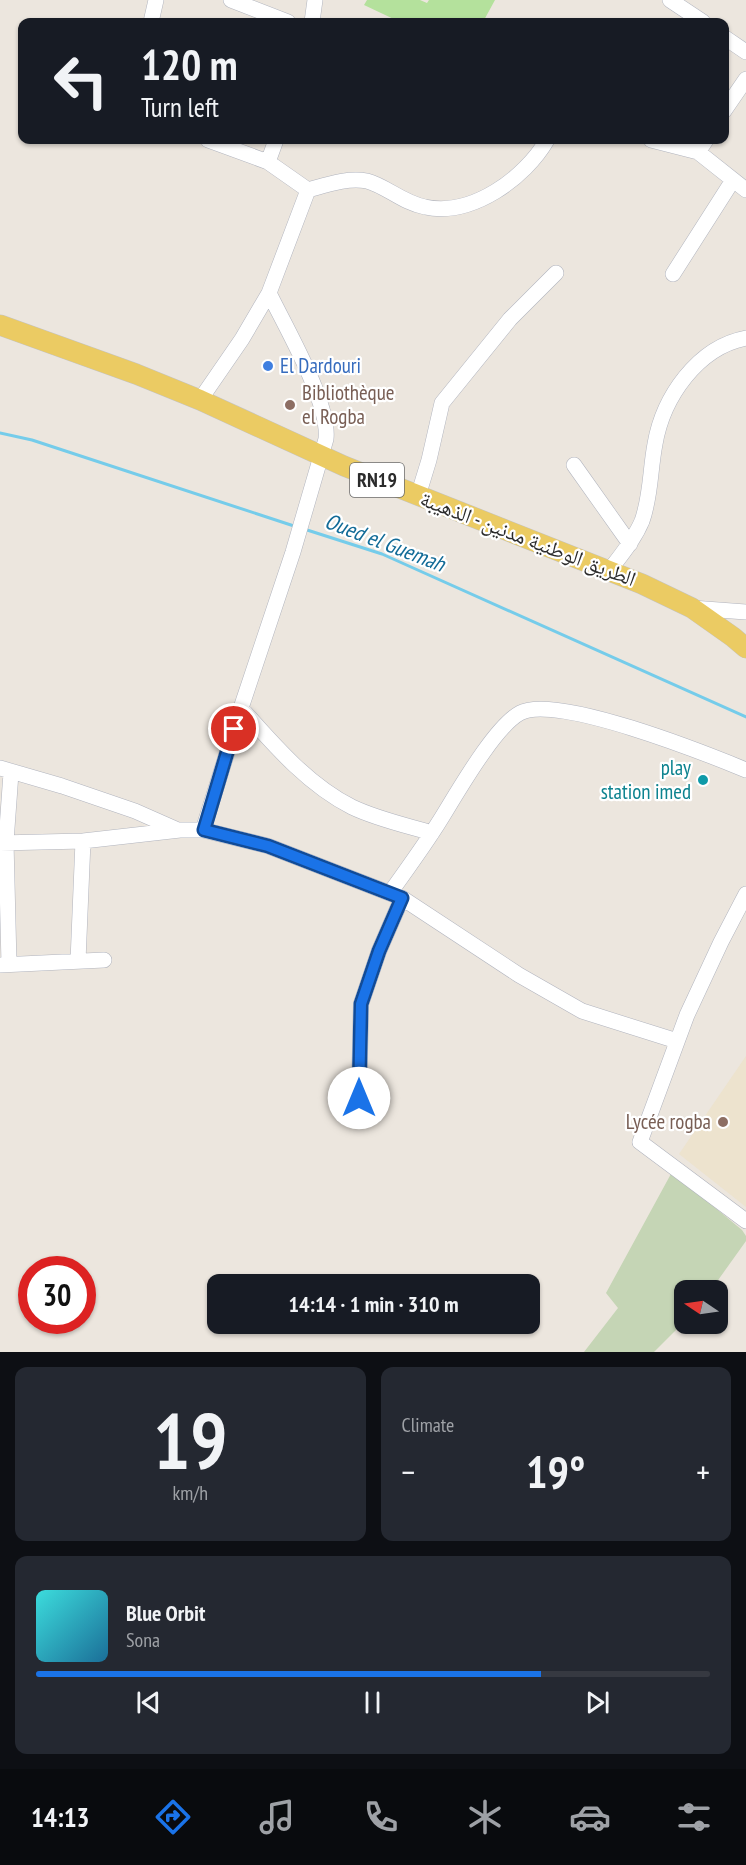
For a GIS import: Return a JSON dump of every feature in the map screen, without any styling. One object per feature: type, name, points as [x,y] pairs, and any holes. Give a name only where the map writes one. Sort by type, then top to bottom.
[{"type":"main road","name":"الطريق الوطنية مدنين - الذهيبة","points":[[0,325],[200,400],[321,456],[642,584],[692,608],[742,641]]},
{"type":"street","points":[[152,18],[156,0]]},
{"type":"street","points":[[231,0],[278,18]]},
{"type":"street","points":[[313,18],[315,0]]},
{"type":"street","points":[[670,0],[697,18]]},
{"type":"street","points":[[729,40],[746,52]]},
{"type":"street","points":[[729,104],[746,79]]},
{"type":"street","points":[[219,144],[268,162],[308,190],[356,180],[369,182],[426,208],[454,207],[480,198],[507,183],[534,158],[544,144]]},
{"type":"street","points":[[268,162],[275,144]]},
{"type":"street","points":[[685,144],[702,146],[733,180],[746,190]]},
{"type":"street","points":[[673,274],[733,180]]},
{"type":"street","points":[[200,400],[242,339],[269,293],[308,190]]},
{"type":"street","points":[[418,496],[442,403],[510,319],[556,273]]},
{"type":"street","points":[[204,830],[241,708],[286,574],[321,456],[326,431],[318,395],[269,293]]},
{"type":"street","points":[[609,571],[630,544],[642,522],[655,442],[673,394],[709,354],[732,340],[746,338]]},
{"type":"street","points":[[574,465],[630,544]]},
{"type":"street","points":[[692,608],[746,612]]},
{"type":"street","points":[[359,1098],[361,1004],[396,896],[432,833],[490,745],[510,720],[530,708],[541,707],[569,712],[645,732],[702,751],[746,770]]},
{"type":"street","points":[[241,708],[301,771],[332,796],[366,813],[432,833]]},
{"type":"street","points":[[104,960],[4,964],[3,842],[6,771],[62,786],[135,811],[180,831]]},
{"type":"street","points":[[3,842],[83,841],[204,830],[268,846],[396,896],[564,1002],[582,1011],[677,1041]]},
{"type":"street","points":[[78,962],[83,841]]},
{"type":"street","points":[[746,894],[721,942],[677,1041],[640,1142],[746,1221]]},
{"type":"shaded area","name":"Lycée rogba","points":[[746,1056],[746,1207],[679,1154]]},
{"type":"green space","points":[[367,0],[420,0],[427,3],[429,0],[495,0],[485,18],[392,18],[364,5]]},
{"type":"green space","points":[[672,1172],[742,1230],[746,1236],[746,1241],[718,1280],[674,1280],[674,1332],[654,1352],[584,1352],[618,1308],[606,1293]]},
{"type":"waterway","name":"Oued el Guemah","points":[[0,433],[32,440],[294,526]]},
{"type":"waterway","name":"Oued el Guemah","points":[[304,529],[382,554],[746,717]]},
{"type":"place","name":"El Dardouri","points":[[268,366]]},
{"type":"place","name":"Bibliothèque el Rogba","points":[[290,405]]},
{"type":"place","name":"play station imed","points":[[703,780]]},
{"type":"place","name":"Lycée rogba","points":[[723,1122]]},
{"type":"route","points":[[234,729],[204,830],[268,846],[402,898],[366,984],[361,1004],[359,1098]]}]
